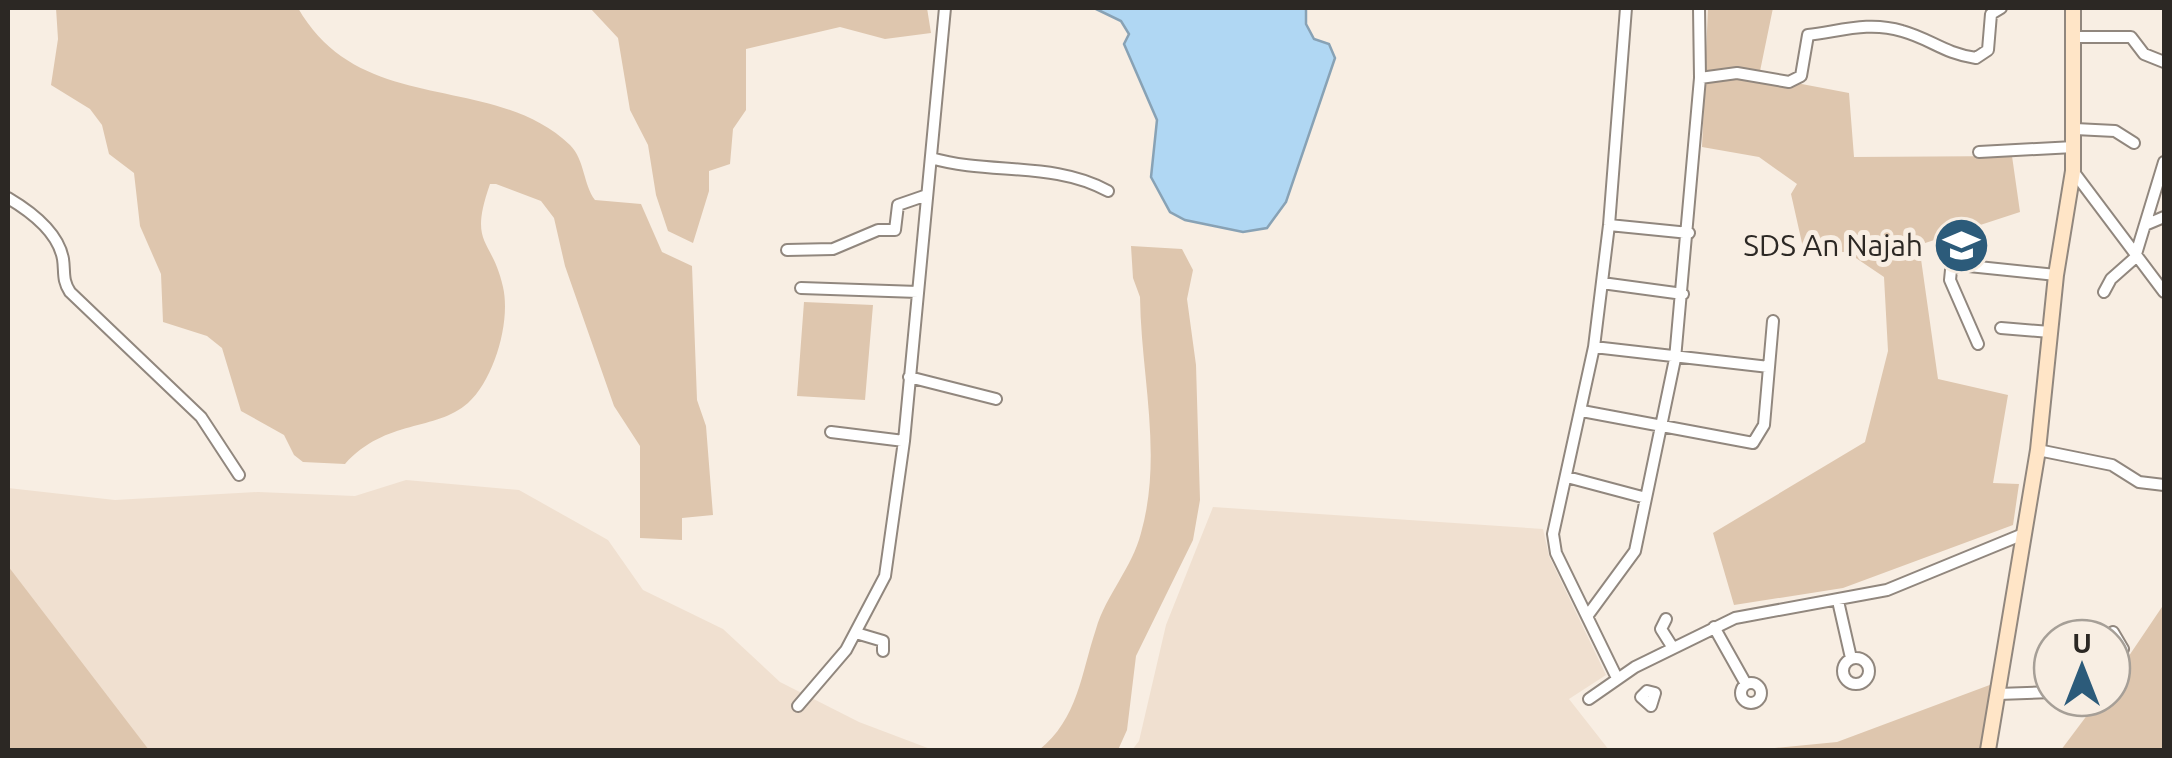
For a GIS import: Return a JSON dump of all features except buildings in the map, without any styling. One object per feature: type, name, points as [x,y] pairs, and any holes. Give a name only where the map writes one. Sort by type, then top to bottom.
[{"type":"main road","points":[[1988,750],[2038,450],[2056,275],[2073,171],[2073,8]]},
{"type":"street","points":[[798,706],[856,633],[885,576],[904,441],[945,8]]},
{"type":"street","points":[[1617,678],[1553,544],[1594,346],[1609,224],[1626,8]]},
{"type":"street","points":[[1588,614],[1632,559],[1662,429],[1675,358],[1689,234],[1700,78],[1699,8]]},
{"type":"street","points":[[1700,78],[1737,73],[1789,82],[1801,76],[1808,35],[1862,24],[1900,30],[1925,39],[1946,54],[1976,58],[1988,50],[1991,14],[2001,8]]},
{"type":"street","points":[[2074,37],[2131,38],[2144,54],[2164,62]]},
{"type":"street","points":[[2074,128],[2116,131],[2134,143]]},
{"type":"street","points":[[1979,152],[2074,146]]},
{"type":"street","points":[[931,158],[967,169],[1006,167],[1090,181],[1108,191]]},
{"type":"street","points":[[2104,292],[2111,278],[2136,255],[2164,162]]},
{"type":"street","points":[[2073,171],[2164,292]]},
{"type":"street","points":[[787,250],[834,249],[878,230],[896,230],[898,205],[927,194]]},
{"type":"street","points":[[8,198],[44,225],[60,248],[70,292],[200,417],[239,474]]},
{"type":"street","points":[[2145,225],[2164,218]]},
{"type":"street","points":[[1609,224],[1689,234]]},
{"type":"street","points":[[1978,344],[1950,280],[1951,270],[1960,265],[2056,275]]},
{"type":"street","points":[[1602,284],[1683,294]]},
{"type":"street","points":[[800,288],[918,292]]},
{"type":"street","points":[[1582,411],[1753,443],[1764,425],[1773,321]]},
{"type":"street","points":[[2000,328],[2050,332]]},
{"type":"street","points":[[1594,346],[1769,368]]},
{"type":"street","points":[[909,377],[996,399]]},
{"type":"street","points":[[831,432],[904,441]]},
{"type":"street","points":[[2038,450],[2112,465],[2138,482],[2164,485]]},
{"type":"street","points":[[1566,478],[1646,498]]},
{"type":"street","points":[[1589,698],[1635,667],[1714,627],[1758,612],[1838,601],[1909,582],[2021,535]]},
{"type":"street","points":[[1838,601],[1852,658]]},
{"type":"street","points":[[1666,619],[1661,630],[1673,648]]},
{"type":"street","points":[[1714,627],[1746,684]]},
{"type":"street","points":[[856,633],[884,641],[883,651]]},
{"type":"street","points":[[1635,667],[1647,690]]},
{"type":"street","points":[[1998,694],[2032,693]]},
{"type":"shaded area","points":[[56,8],[298,8],[325,42],[356,65],[391,80],[503,108],[539,122],[570,145],[595,200],[641,204],[662,252],[692,266],[697,400],[706,426],[713,515],[682,518],[682,540],[640,538],[640,446],[614,406],[565,266],[554,218],[541,201],[496,184],[490,184],[481,220],[484,240],[503,287],[505,317],[493,365],[477,393],[455,412],[377,439],[345,464],[303,462],[294,455],[284,435],[241,411],[222,348],[207,336],[163,322],[161,274],[140,226],[134,173],[109,154],[102,125],[90,109],[51,85],[58,39]]},
{"type":"shaded area","points":[[590,8],[927,8],[931,33],[885,39],[840,27],[746,49],[746,110],[733,129],[730,164],[709,171],[709,191],[693,243],[668,231],[656,195],[648,145],[630,110],[618,38]]},
{"type":"shaded area","points":[[1708,8],[1773,8],[1759,76],[1849,93],[1854,157],[2012,156],[2020,212],[1919,245],[1938,379],[2008,395],[1993,483],[2019,484],[2013,525],[1843,588],[1734,605],[1713,533],[1865,442],[1888,351],[1884,277],[1847,252],[1804,252],[1791,194],[1797,184],[1759,157],[1702,147]]},
{"type":"shaded area","points":[[1131,246],[1182,249],[1193,270],[1187,299],[1196,365],[1200,500],[1193,540],[1136,656],[1127,730],[1118,750],[1039,750],[1070,710],[1100,617],[1137,546],[1147,504],[1151,445],[1140,297],[1133,278]]},
{"type":"shaded area","points":[[804,302],[873,305],[865,400],[797,396]]},
{"type":"shaded area","points":[[406,480],[519,490],[608,540],[643,590],[723,629],[780,682],[859,722],[933,750],[8,750],[8,488],[115,500],[258,492],[355,496]]},
{"type":"shaded area","points":[[1213,507],[1543,529],[1549,556],[1606,675],[1569,699],[1609,750],[1132,750],[1139,741],[1166,625]]},
{"type":"shaded area","points":[[8,566],[149,750],[8,750]]},
{"type":"shaded area","points":[[2164,604],[2164,750],[2061,750],[2085,718],[2132,718],[2132,651]]},
{"type":"shaded area","points":[[1995,683],[1982,750],[1754,750],[1837,742]]},
{"type":"water","points":[[1094,8],[1306,8],[1306,24],[1314,39],[1329,44],[1335,58],[1286,202],[1267,228],[1243,232],[1185,220],[1170,212],[1151,177],[1157,120],[1124,44],[1129,34],[1121,21]]},
{"type":"place","name":"SDS An Najah","points":[[1962,246]]}]
